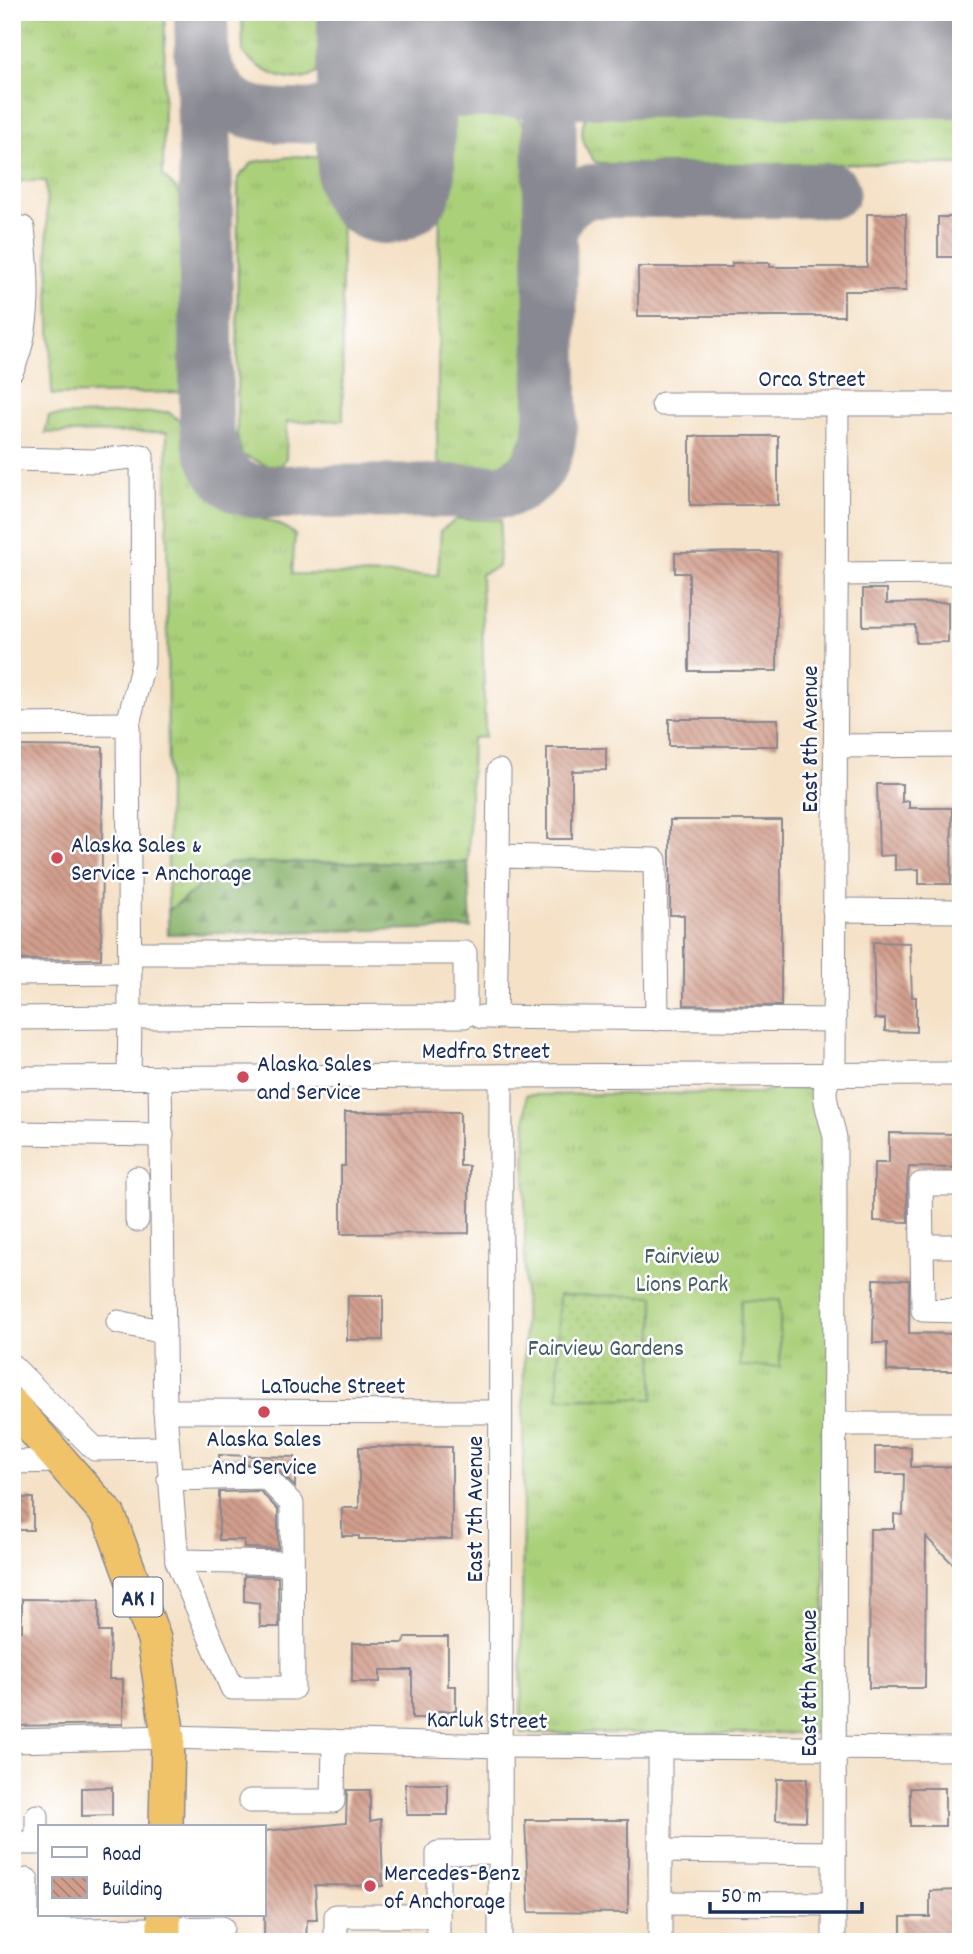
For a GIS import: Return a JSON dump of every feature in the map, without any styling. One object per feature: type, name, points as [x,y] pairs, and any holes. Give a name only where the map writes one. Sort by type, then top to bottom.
[{"type":"highway","name":"AK 1","points":[[13,1407],[109,1516],[154,1639],[168,1737],[166,1825]]},
{"type":"street","points":[[12,370],[20,353],[29,281],[18,238]]},
{"type":"street","name":"Orca Street","points":[[663,404],[961,404]]},
{"type":"street","name":"East 8th Avenue","points":[[834,1942],[835,1138],[825,1086],[833,1074],[834,1020],[837,404]]},
{"type":"street","points":[[12,459],[93,461],[142,456],[143,663],[128,724],[129,1077]]},
{"type":"street","points":[[836,574],[961,573]]},
{"type":"street","points":[[12,725],[128,724]]},
{"type":"street","points":[[835,746],[961,745]]},
{"type":"street","points":[[495,1017],[499,771]]},
{"type":"street","points":[[498,856],[655,860],[657,1019]]},
{"type":"street","points":[[834,910],[961,911]]},
{"type":"street","points":[[12,974],[130,963],[465,953],[464,1017]]},
{"type":"street","points":[[12,1018],[495,1017],[834,1020]]},
{"type":"street","name":"Medfra Street","points":[[12,1078],[961,1074]]},
{"type":"street","name":"East 7th Avenue","points":[[500,1942],[501,1076]]},
{"type":"street","points":[[160,1077],[166,1448],[169,1479],[177,1561],[232,1688],[293,1688],[292,1504],[266,1476],[169,1479]]},
{"type":"street","points":[[12,1133],[162,1135]]},
{"type":"street","points":[[136,1178],[137,1220]]},
{"type":"street","points":[[961,1184],[921,1184],[923,1310],[961,1311]]},
{"type":"street","points":[[922,1246],[961,1246]]},
{"type":"street","points":[[118,1322],[164,1332]]},
{"type":"street","points":[[12,1366],[95,1449],[166,1448]]},
{"type":"street","name":"LaTouche Street","points":[[165,1411],[500,1412]]},
{"type":"street","points":[[835,1424],[961,1424]]},
{"type":"street","points":[[12,1462],[62,1461]]},
{"type":"street","points":[[177,1561],[292,1563]]},
{"type":"street","name":"Karluk Street","points":[[12,1741],[168,1737],[500,1746],[961,1749]]},
{"type":"street","points":[[250,1801],[333,1801],[334,1741]]},
{"type":"street","points":[[660,1747],[660,1942]]},
{"type":"street","points":[[12,1843],[37,1843],[37,1816]]},
{"type":"street","points":[[660,1851],[834,1853]]},
{"type":"street","points":[[438,1942],[438,1853],[500,1852]]},
{"type":"street","points":[[27,1881],[20,1931],[224,1928]]},
{"type":"street","points":[[660,1903],[834,1904]]},
{"type":"street","points":[[335,1942],[336,1916],[438,1916]]},
{"type":"green space","points":[[12,12],[165,12],[163,176],[177,190],[183,210],[183,392],[52,395],[46,181],[12,181]]},
{"type":"green space","points":[[242,12],[334,12],[334,52],[318,72],[306,78],[276,76],[243,53]]},
{"type":"green space","points":[[637,98],[961,98],[961,164],[595,162],[582,135],[585,119],[598,106],[609,101]]},
{"type":"green space","points":[[486,101],[514,113],[524,126],[529,425],[514,455],[500,465],[448,469],[437,461],[441,118],[460,104]]},
{"type":"green space","points":[[297,156],[326,158],[341,171],[343,420],[287,422],[286,458],[282,465],[268,466],[242,455],[237,436],[238,178],[253,162]]},
{"type":"green space","points":[[168,412],[186,425],[192,467],[208,490],[232,508],[275,523],[295,535],[292,574],[438,575],[441,530],[457,519],[501,520],[498,567],[481,574],[485,737],[472,738],[468,862],[229,863],[168,911],[167,432],[45,433],[49,416]]},
{"type":"green space","points":[[468,862],[471,928],[168,934],[168,911],[229,863]]},
{"type":"green space","name":"Fairview Lions Park","points":[[774,1088],[828,1089],[837,1413],[822,1430],[827,1733],[521,1733],[526,1095],[759,1093]]},
{"type":"green space","name":"Fairview Gardens","points":[[559,1295],[654,1296],[653,1399],[558,1398]]},
{"type":"green space","points":[[741,1300],[780,1300],[780,1367],[740,1366]]},
{"type":"building","points":[[867,214],[906,214],[906,291],[844,291],[844,316],[638,316],[638,267],[732,267],[732,263],[770,263],[770,267],[867,267]]},
{"type":"building","points":[[938,217],[961,217],[961,257],[938,257]]},
{"type":"building","points":[[690,436],[778,436],[778,505],[690,505]]},
{"type":"building","points":[[777,552],[777,671],[689,671],[689,573],[675,573],[675,553]]},
{"type":"building","points":[[863,589],[887,589],[887,603],[948,602],[948,642],[916,643],[915,625],[863,626]]},
{"type":"building","points":[[669,719],[778,719],[778,746],[669,746]]},
{"type":"building","name":"Alaska Sales & Service - Anchorage","points":[[12,746],[103,747],[101,959],[12,960]]},
{"type":"building","points":[[547,748],[606,748],[606,770],[572,771],[572,839],[547,839]]},
{"type":"building","points":[[877,784],[902,784],[902,802],[909,801],[909,808],[952,808],[951,884],[919,884],[919,869],[895,870],[895,855],[879,856]]},
{"type":"building","points":[[670,820],[781,820],[781,1006],[684,1005],[684,915],[670,915]]},
{"type":"building","points":[[873,942],[910,943],[912,997],[916,997],[916,1032],[885,1031],[885,1019],[875,1019]]},
{"type":"building","points":[[345,1112],[460,1112],[460,1166],[469,1166],[469,1233],[341,1234],[341,1166],[345,1166]]},
{"type":"building","points":[[889,1133],[961,1134],[961,1168],[909,1167],[908,1222],[874,1221],[874,1163],[889,1163]]},
{"type":"building","points":[[874,1279],[909,1280],[909,1333],[961,1334],[961,1371],[887,1371],[887,1343],[873,1343]]},
{"type":"building","points":[[348,1296],[383,1296],[383,1340],[347,1340]]},
{"type":"building","points":[[359,1447],[452,1447],[452,1539],[359,1539],[359,1536],[342,1536],[342,1508],[359,1508]]},
{"type":"building","points":[[875,1447],[911,1447],[911,1467],[961,1467],[961,1572],[926,1537],[925,1688],[869,1688],[870,1529],[894,1529],[894,1514],[903,1515],[904,1474],[875,1474]]},
{"type":"building","points":[[219,1455],[295,1457],[295,1487],[272,1464],[219,1464]]},
{"type":"building","points":[[260,1491],[278,1510],[278,1549],[244,1548],[244,1540],[219,1540],[219,1492]]},
{"type":"building","points":[[12,1498],[33,1498],[33,1530],[12,1530]]},
{"type":"building","points":[[244,1576],[278,1577],[279,1627],[260,1627],[259,1603],[244,1601]]},
{"type":"building","points":[[22,1599],[99,1600],[99,1632],[110,1632],[109,1679],[123,1679],[123,1724],[12,1726],[12,1631],[22,1631]]},
{"type":"building","points":[[405,1637],[448,1637],[448,1686],[456,1686],[456,1711],[435,1711],[435,1718],[412,1718],[412,1670],[380,1670],[380,1682],[352,1682],[352,1643],[404,1643]]},
{"type":"building","points":[[777,1779],[807,1779],[806,1821],[776,1820]]},
{"type":"building","points":[[405,1784],[448,1784],[448,1815],[407,1815]]},
{"type":"building","points":[[112,1787],[112,1815],[82,1816],[82,1788]]},
{"type":"building","points":[[910,1788],[945,1788],[945,1826],[910,1826]]},
{"type":"building","points":[[347,1790],[370,1790],[370,1821],[381,1819],[383,1886],[315,1885],[317,1920],[307,1920],[306,1942],[264,1942],[266,1831],[346,1823]]},
{"type":"building","points":[[525,1820],[628,1820],[628,1913],[529,1912]]},
{"type":"building","points":[[961,1890],[961,1942],[901,1942],[901,1917],[930,1917],[930,1891]]},
{"type":"taxiway","points":[[201,12],[206,198],[206,418],[210,445],[219,468],[236,484],[262,492],[506,491],[528,479],[542,462],[549,441],[551,416],[549,12]]},
{"type":"taxiway","points":[[862,12],[889,36],[923,49]]},
{"type":"taxiway","points":[[201,56],[217,88],[238,107],[266,115],[309,116],[341,110],[362,98],[374,80],[386,44]]},
{"type":"taxiway","points":[[549,236],[563,206],[583,193],[592,191],[833,191]]},
{"type":"runway","points":[[386,12],[386,175]]},
{"type":"runway","points":[[461,49],[961,49]]},
{"type":"place","name":"Alaska Sales & Service - Anchorage","points":[[57,858]]},
{"type":"place","name":"Alaska Sales and Service","points":[[243,1077]]},
{"type":"place","name":"Alaska Sales And Service","points":[[264,1412]]},
{"type":"place","name":"Mercedes-Benz of Anchorage","points":[[370,1886]]}]
